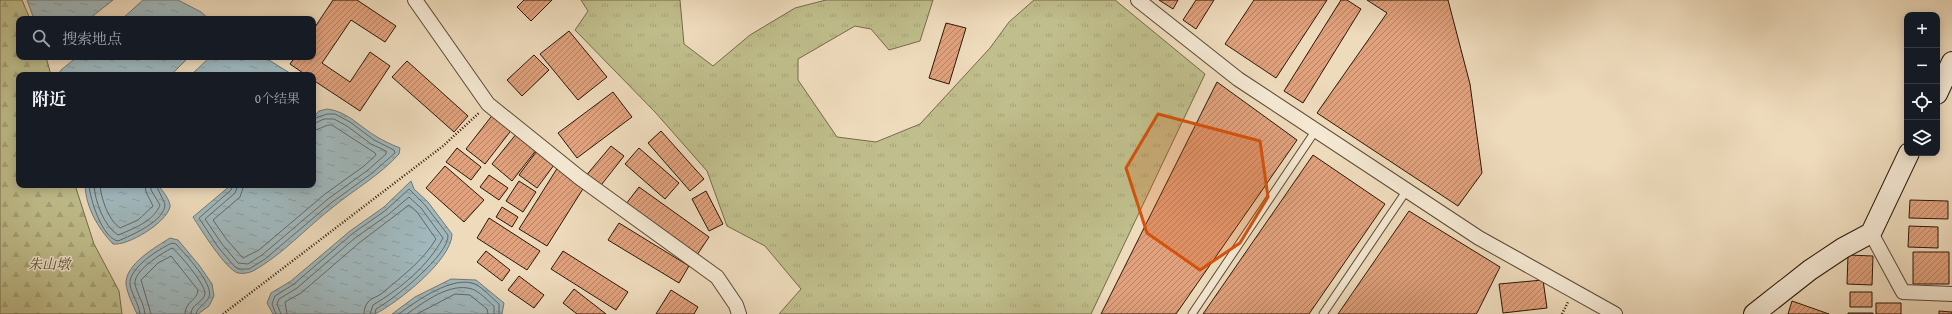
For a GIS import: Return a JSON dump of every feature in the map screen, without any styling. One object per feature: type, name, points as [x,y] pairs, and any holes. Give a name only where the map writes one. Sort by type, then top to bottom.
[{"type":"street","points":[[415,0],[488,104],[580,178],[717,277],[736,305],[739,314]]},
{"type":"street","points":[[1138,0],[1238,79],[1479,238],[1615,314]]},
{"type":"street","points":[[1940,88],[1952,62]]},
{"type":"street","points":[[1754,314],[1810,270],[1842,248],[1872,233],[1908,156]]},
{"type":"street","points":[[1872,233],[1903,292],[1952,294]]},
{"type":"lane","points":[[1192,314],[1316,130]]},
{"type":"lane","points":[[1323,314],[1407,190]]},
{"type":"path","points":[[223,314],[443,146],[488,104]]},
{"type":"highlighted area","points":[[1158,114],[1260,141],[1268,197],[1240,243],[1200,270],[1147,233],[1126,168]]},
{"type":"green space","name":"朱山墩","points":[[0,0],[22,0],[29,16],[16,16],[16,60],[47,60],[50,72],[16,72],[16,188],[76,188],[94,244],[119,291],[122,314],[0,314]]},
{"type":"green space","points":[[581,0],[680,0],[684,44],[713,66],[750,35],[795,8],[826,0],[933,0],[920,41],[889,50],[871,29],[855,26],[798,59],[798,80],[837,137],[876,142],[920,124],[990,48],[1009,22],[1034,0],[1115,0],[1205,74],[1091,314],[779,314],[801,289],[765,246],[727,226],[707,171],[655,112],[575,30],[588,11]]},
{"type":"water","points":[[27,0],[113,0],[93,16],[33,16]]},
{"type":"water","points":[[143,0],[178,0],[206,16],[125,16]]},
{"type":"water","points":[[73,60],[186,60],[174,72],[60,72]]},
{"type":"water","points":[[207,60],[269,60],[288,72],[194,72]]},
{"type":"water","points":[[327,109],[334,110],[347,116],[377,137],[400,148],[399,154],[384,169],[323,215],[264,265],[248,273],[238,273],[227,265],[220,257],[193,217],[227,188],[316,188],[316,114],[319,111]]},
{"type":"water","points":[[411,181],[414,189],[428,202],[452,234],[450,244],[443,256],[422,280],[396,301],[375,314],[273,314],[267,303],[271,293],[291,281],[350,231],[384,207]]},
{"type":"water","points":[[85,188],[160,188],[168,199],[170,207],[162,220],[146,232],[120,244],[113,244],[102,231],[90,210]]},
{"type":"water","points":[[170,238],[178,240],[199,265],[212,284],[214,296],[209,306],[198,314],[137,314],[130,299],[126,284],[130,270],[142,257]]},
{"type":"water","points":[[451,279],[476,280],[504,303],[502,314],[392,314],[415,297]]},
{"type":"building","points":[[333,0],[357,0],[396,26],[385,42],[351,20],[322,63],[350,82],[370,52],[390,66],[360,111],[316,82],[316,72],[302,72],[290,64],[293,60],[316,60],[316,26]]},
{"type":"building","points":[[524,0],[552,0],[531,21],[517,7]]},
{"type":"building","points":[[1159,0],[1178,0],[1173,9]]},
{"type":"building","points":[[1196,0],[1214,0],[1196,29],[1183,20]]},
{"type":"building","points":[[1254,0],[1327,0],[1276,78],[1225,44]]},
{"type":"building","points":[[1341,0],[1347,0],[1361,9],[1303,103],[1284,91]]},
{"type":"building","points":[[1367,0],[1448,0],[1470,84],[1482,173],[1458,206],[1317,113],[1387,13]]},
{"type":"building","points":[[946,23],[966,28],[949,84],[929,78]]},
{"type":"building","points":[[569,31],[607,77],[578,100],[540,54]]},
{"type":"building","points":[[534,55],[549,70],[522,96],[507,80]]},
{"type":"building","points":[[407,61],[468,116],[454,132],[392,77]]},
{"type":"building","points":[[1217,82],[1297,140],[1176,314],[1101,314]]},
{"type":"building","points":[[613,92],[632,117],[577,158],[558,133]]},
{"type":"building","points":[[494,113],[513,128],[485,164],[466,149]]},
{"type":"building","points":[[661,131],[704,179],[690,191],[648,143]]},
{"type":"building","points":[[517,133],[537,149],[512,181],[492,164]]},
{"type":"building","points":[[611,146],[624,156],[598,189],[584,178]]},
{"type":"building","points":[[457,148],[481,167],[471,180],[446,162]]},
{"type":"building","points":[[639,148],[679,183],[665,199],[625,164]]},
{"type":"building","points":[[536,152],[554,165],[537,188],[519,175]]},
{"type":"building","points":[[1313,155],[1385,204],[1309,314],[1203,314]]},
{"type":"building","points":[[445,166],[484,200],[464,222],[426,188]]},
{"type":"building","points":[[558,167],[586,184],[547,246],[519,229]]},
{"type":"building","points":[[489,175],[508,188],[499,200],[480,187]]},
{"type":"building","points":[[519,181],[536,192],[523,212],[506,201]]},
{"type":"building","points":[[639,187],[709,237],[697,255],[626,204]]},
{"type":"building","points":[[706,191],[723,224],[709,231],[692,199]]},
{"type":"building","points":[[1910,200],[1948,201],[1948,219],[1909,218]]},
{"type":"building","points":[[502,207],[518,217],[512,227],[496,217]]},
{"type":"building","points":[[1409,211],[1500,267],[1477,313],[1338,314]]},
{"type":"building","points":[[489,218],[540,251],[527,270],[477,238]]},
{"type":"building","points":[[619,223],[689,266],[679,283],[608,240]]},
{"type":"building","points":[[1909,226],[1938,227],[1938,248],[1908,247]]},
{"type":"building","points":[[486,251],[510,270],[502,281],[477,262]]},
{"type":"building","points":[[563,251],[628,292],[616,310],[551,269]]},
{"type":"building","points":[[1913,252],[1949,252],[1949,284],[1913,284]]},
{"type":"building","points":[[1848,255],[1873,256],[1872,285],[1847,284]]},
{"type":"building","points":[[519,276],[544,295],[534,308],[508,290]]},
{"type":"building","points":[[1543,280],[1547,308],[1503,313],[1499,284]]},
{"type":"building","points":[[574,289],[606,314],[577,314],[563,303]]},
{"type":"building","points":[[671,290],[698,307],[694,314],[656,314]]},
{"type":"building","points":[[1850,292],[1872,292],[1872,307],[1850,307]]},
{"type":"building","points":[[1792,301],[1829,314],[1788,314]]},
{"type":"building","points":[[1876,303],[1901,303],[1901,314],[1876,314]]},
{"type":"building","points":[[1939,311],[1952,312],[1952,314],[1939,314]]},
{"type":"building","points":[[1873,313],[1873,314],[1848,314]]}]
